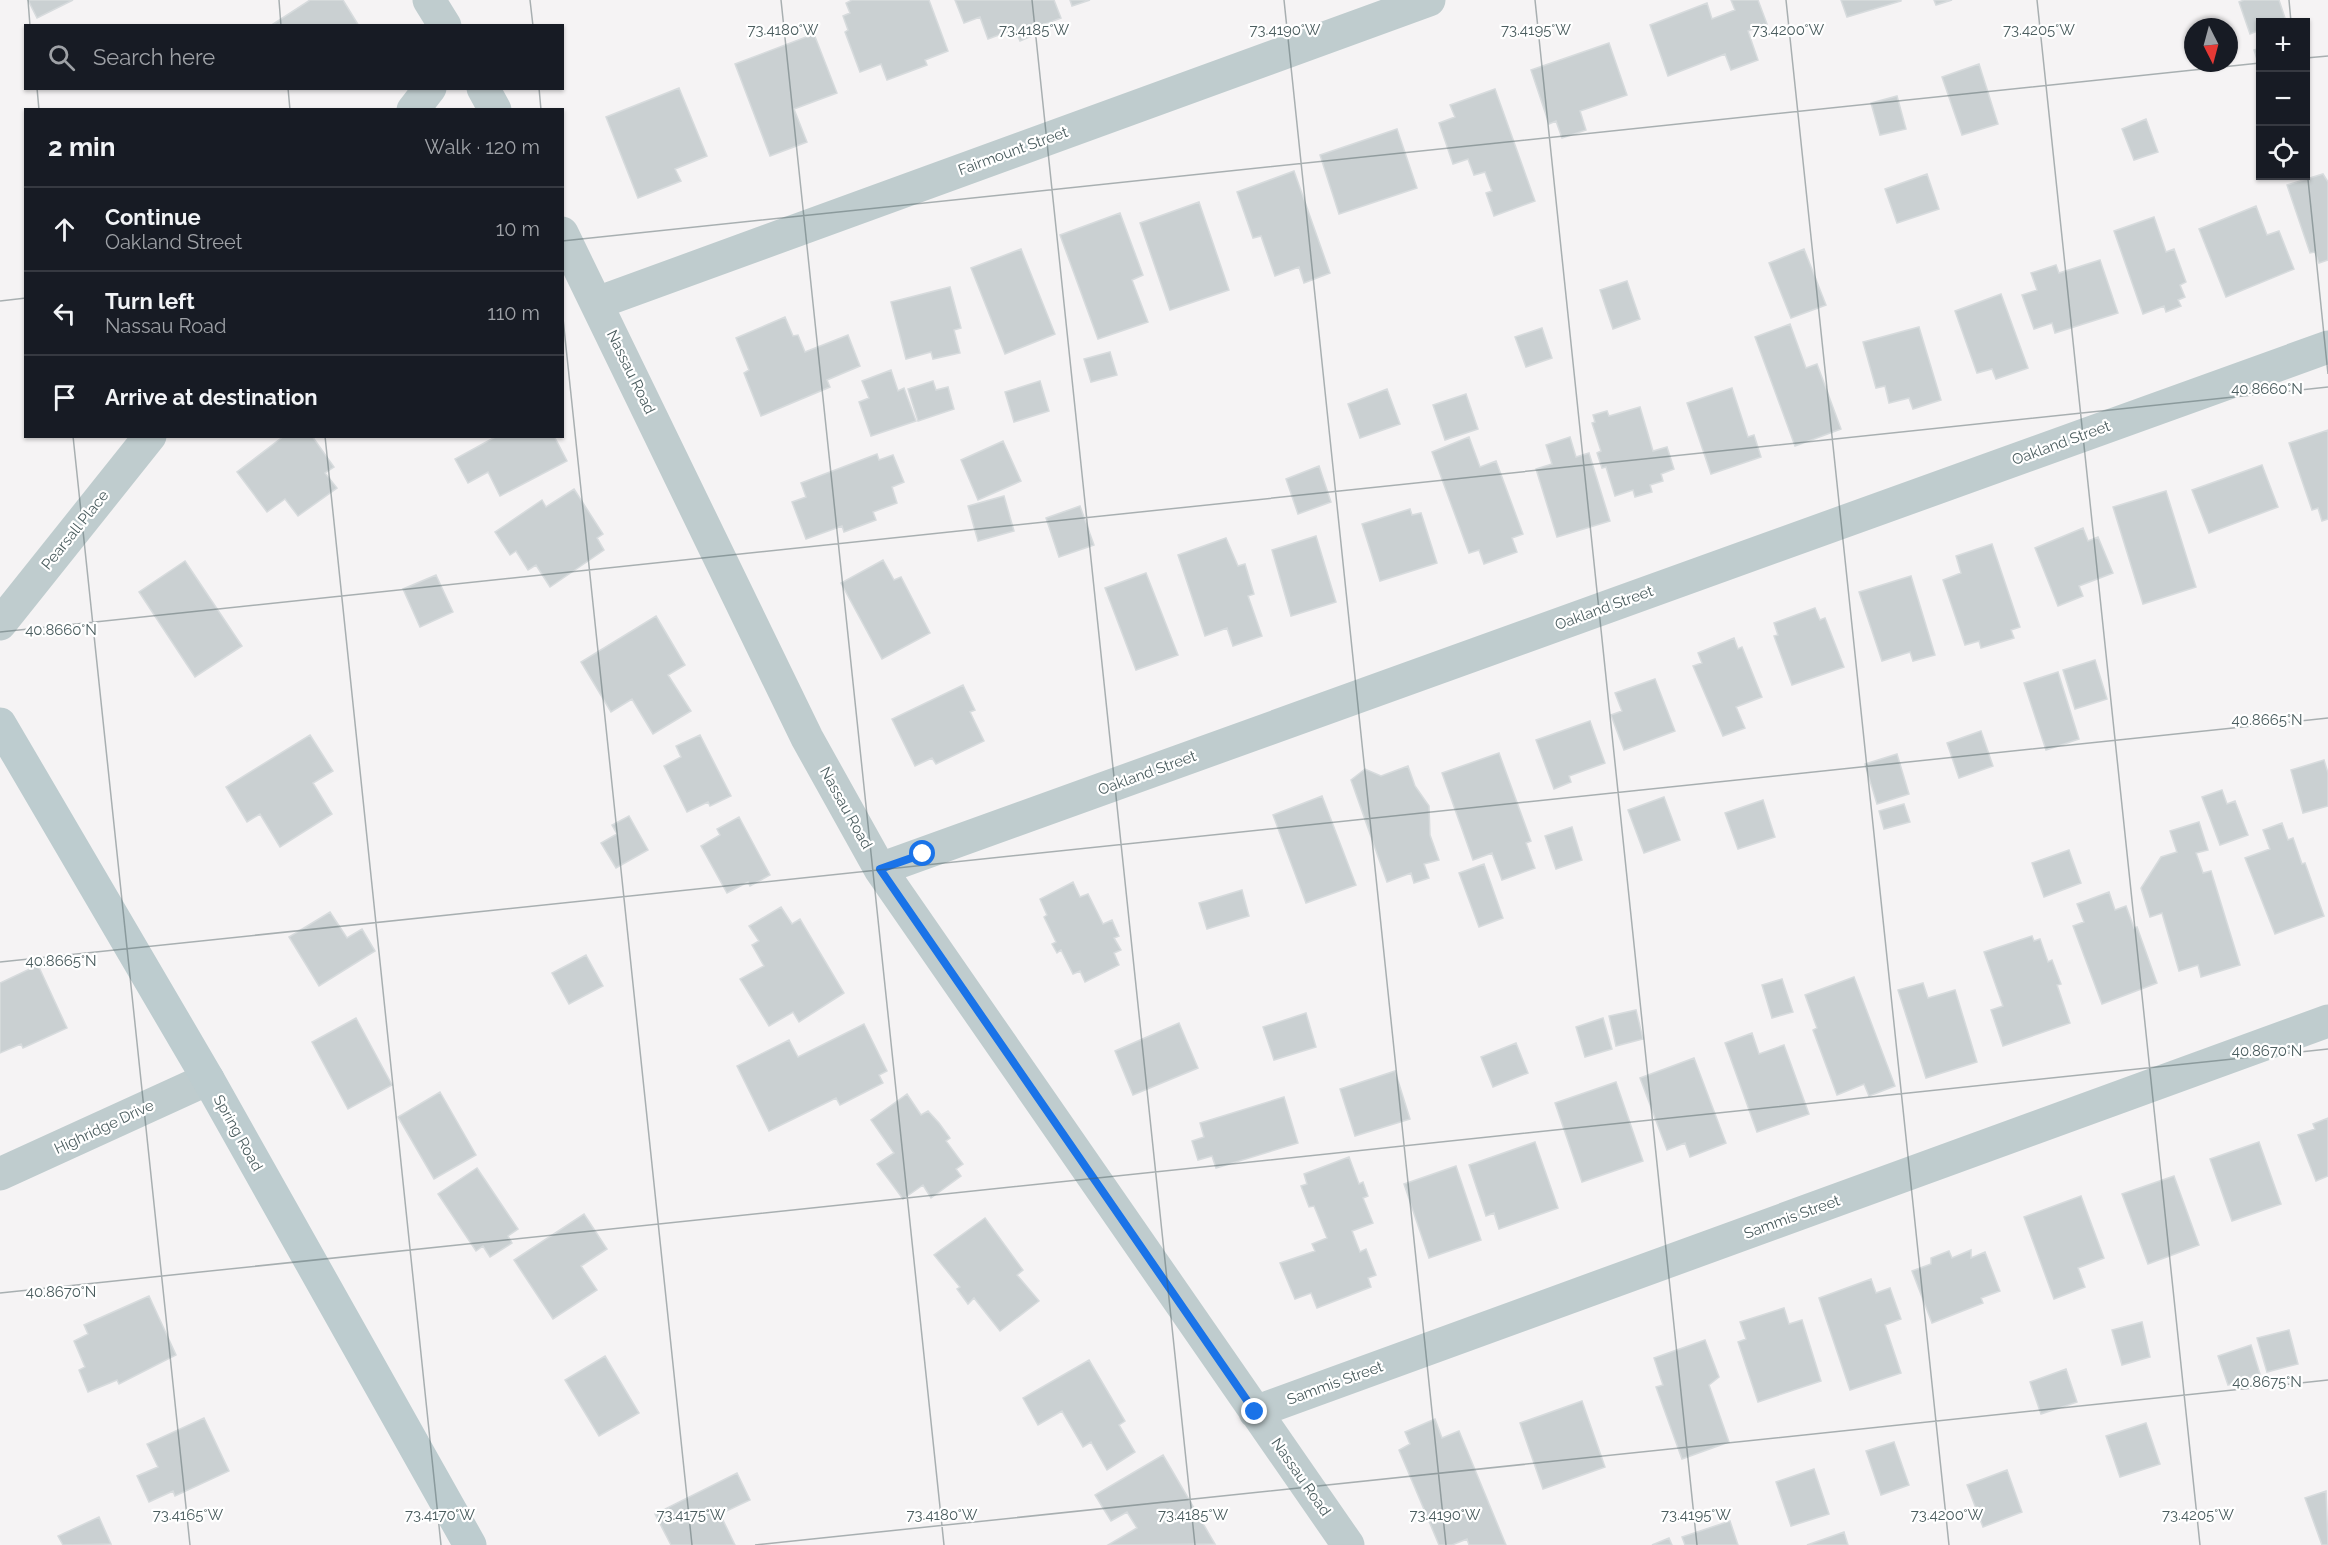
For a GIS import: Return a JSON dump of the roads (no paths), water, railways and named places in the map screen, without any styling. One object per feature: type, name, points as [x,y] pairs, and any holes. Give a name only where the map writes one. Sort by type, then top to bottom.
[{"type":"main road","name":"Spring Road","points":[[0,724],[208,1079],[470,1545]]},
{"type":"street","points":[[429,0],[444,24]]},
{"type":"street","name":"Fairmount Street","points":[[597,303],[1429,0]]},
{"type":"street","points":[[415,108],[428,90]]},
{"type":"street","points":[[484,90],[494,108]]},
{"type":"street","name":"Nassau Road","points":[[564,237],[807,738],[880,869],[1348,1545]]},
{"type":"street","name":"Oakland Street","points":[[880,869],[2328,347]]},
{"type":"street","name":"Pearsall Place","points":[[0,624],[148,438]]},
{"type":"street","name":"Sammis Street","points":[[1255,1412],[2328,1022]]},
{"type":"street","name":"Highridge Drive","points":[[0,1174],[208,1079]]}]
